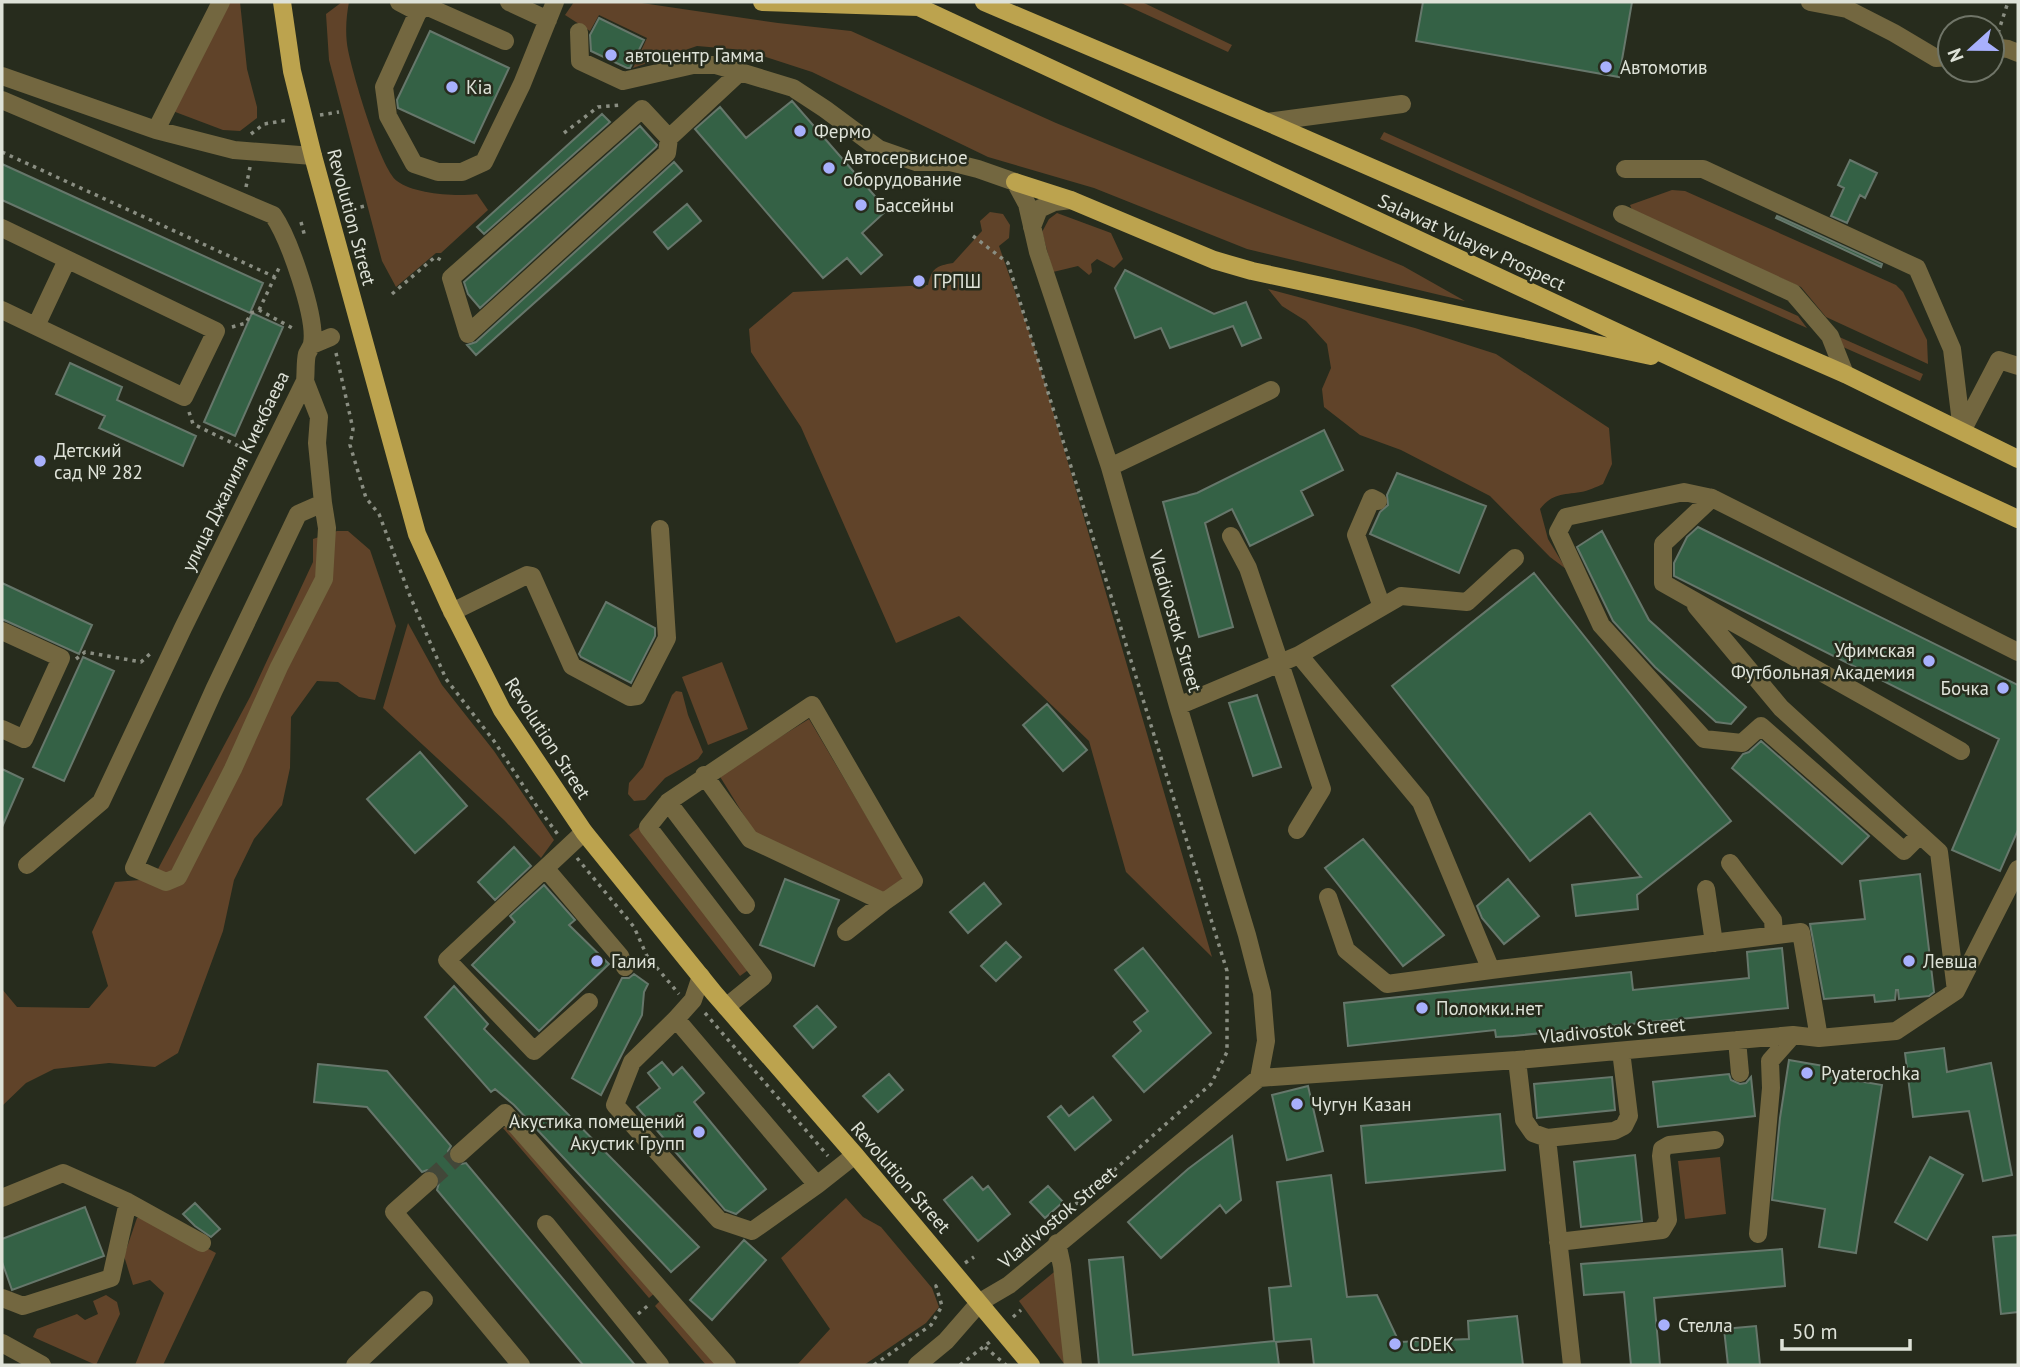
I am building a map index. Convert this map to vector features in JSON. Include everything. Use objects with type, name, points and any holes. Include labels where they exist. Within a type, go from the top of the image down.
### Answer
[{"type":"main road","name":"Revolution Street","points":[[282,2],[292,71],[313,156],[417,534],[452,612],[502,710],[584,832],[726,1007],[855,1155],[1031,1365]]},
{"type":"main road","points":[[762,2],[914,5]]},
{"type":"main road","name":"Salawat Yulayev Prospect","points":[[984,2],[1845,374],[2018,459]]},
{"type":"main road","name":"Salawat Yulayev Prospect","points":[[914,5],[2018,519]]},
{"type":"main road","points":[[1015,182],[1071,200],[1214,260],[1252,271],[1526,327],[1687,364]]},
{"type":"street","points":[[156,130],[221,2]]},
{"type":"street","points":[[399,2],[418,12]]},
{"type":"street","points":[[509,2],[548,20]]},
{"type":"street","points":[[505,41],[426,6],[418,12],[384,87],[388,116],[414,164],[438,172],[462,172],[484,162],[522,84],[555,2]]},
{"type":"street","points":[[1810,2],[1847,9],[1936,58]]},
{"type":"street","points":[[579,32],[580,61],[623,81],[692,65],[716,65],[793,88],[825,108],[879,149],[916,162],[950,162],[1015,182]]},
{"type":"street","points":[[668,138],[642,109],[451,278],[468,334],[667,153],[668,138],[740,72]]},
{"type":"street","points":[[2,76],[156,130],[234,150],[313,156]]},
{"type":"street","name":"улица Джалиля Киекбаева","points":[[2,100],[273,215],[290,247],[312,328],[312,345],[307,355],[305,382],[183,628],[101,802],[27,865]]},
{"type":"street","points":[[1267,122],[1402,104]]},
{"type":"street","points":[[1625,169],[1703,169],[1917,268],[1952,349],[1962,431]]},
{"type":"street","name":"Vladivostok Street","points":[[1015,182],[1027,204],[1038,252],[1110,467],[1247,935],[1262,993],[1266,1041],[1259,1078]]},
{"type":"street","points":[[1032,227],[1039,209],[1054,202],[1071,200]]},
{"type":"street","points":[[1622,214],[1793,293],[1830,336],[1845,374]]},
{"type":"street","points":[[2,228],[216,331],[184,397],[2,310]]},
{"type":"street","points":[[36,326],[67,260]]},
{"type":"street","points":[[312,345],[331,337]]},
{"type":"street","points":[[1962,431],[1999,360],[2018,366]]},
{"type":"street","points":[[305,382],[319,416],[317,443],[327,528],[324,579],[178,877],[166,882],[135,868],[298,514],[323,503]]},
{"type":"street","points":[[1110,467],[1271,390]]},
{"type":"street","points":[[1920,835],[1905,851],[1761,726],[1742,743],[1704,739],[1601,625],[1558,532],[1566,517],[1684,492],[1712,498],[2018,652]]},
{"type":"street","points":[[1378,500],[1372,498],[1356,535],[1382,607]]},
{"type":"street","points":[[1712,498],[1663,544],[1663,583],[1961,751]]},
{"type":"street","points":[[452,612],[527,575],[532,576],[572,666],[630,697],[637,696],[667,638],[660,529]]},
{"type":"street","points":[[1231,536],[1248,569],[1322,789],[1297,830]]},
{"type":"street","points":[[1178,706],[1299,654],[1401,596],[1466,602],[1515,558]]},
{"type":"street","points":[[1689,597],[1781,708],[1939,852],[1955,991]]},
{"type":"street","points":[[2,631],[61,657],[24,739],[2,729]]},
{"type":"street","points":[[1299,654],[1421,802],[1491,970]]},
{"type":"street","points":[[726,1007],[763,977],[649,827],[668,802],[704,775],[812,705],[914,881],[846,932]]},
{"type":"street","points":[[704,775],[750,839],[884,902]]},
{"type":"street","points":[[668,802],[746,905]]},
{"type":"street","points":[[584,832],[447,960],[534,1051],[589,1002]]},
{"type":"street","points":[[1730,863],[1773,920],[1774,935]]},
{"type":"street","points":[[546,869],[620,956],[625,967]]},
{"type":"street","points":[[1955,991],[2018,869]]},
{"type":"street","points":[[1706,889],[1714,943]]},
{"type":"street","points":[[1328,897],[1346,950],[1387,984],[1801,932],[1819,1038]]},
{"type":"street","points":[[701,976],[693,1000],[632,1062],[615,1105],[719,1220],[752,1231],[855,1155]]},
{"type":"street","name":"Vladivostok Street","points":[[917,1365],[946,1341],[980,1302],[1009,1285],[1259,1078],[1517,1060],[1793,1035],[1819,1038],[1896,1031],[1955,991]]},
{"type":"street","points":[[676,1019],[817,1185]]},
{"type":"street","points":[[1758,1234],[1771,1088],[1770,1061],[1793,1035]]},
{"type":"street","points":[[1737,1040],[1740,1073]]},
{"type":"street","points":[[1517,1060],[1524,1120],[1533,1133],[1547,1138],[1614,1131],[1624,1126],[1629,1116],[1622,1051]]},
{"type":"street","points":[[459,1154],[506,1113],[727,1365]]},
{"type":"street","points":[[1547,1138],[1572,1365]]},
{"type":"street","points":[[1558,1242],[1662,1230],[1668,1220],[1662,1149],[1669,1145],[1715,1140]]},
{"type":"street","points":[[2,1198],[63,1173],[128,1202],[202,1243]]},
{"type":"street","points":[[429,1181],[394,1212],[520,1365]]},
{"type":"street","points":[[2,1298],[23,1307],[111,1278],[128,1202]]},
{"type":"street","points":[[546,1224],[660,1365]]},
{"type":"street","points":[[1057,1243],[1073,1365]]},
{"type":"street","points":[[355,1365],[424,1300]]},
{"type":"street","points":[[2,1343],[41,1365]]},
{"type":"path","points":[[564,132],[598,107],[632,104],[642,109]]},
{"type":"path","points":[[246,136],[264,124],[339,112]]},
{"type":"path","points":[[2,152],[275,277]]},
{"type":"path","points":[[973,236],[1008,263],[1227,971],[1227,1052],[1211,1084],[1057,1221]]},
{"type":"path","points":[[216,331],[246,323],[251,313],[259,310],[290,247]]},
{"type":"path","points":[[392,294],[435,257],[460,270]]},
{"type":"path","points":[[259,310],[294,328],[312,345]]},
{"type":"path","points":[[184,397],[193,424],[266,460]]},
{"type":"path","points":[[61,657],[73,660],[85,652],[141,662],[157,649]]},
{"type":"path","points":[[693,1000],[838,1168]]},
{"type":"path","points":[[874,1365],[931,1325],[942,1306],[936,1286]]},
{"type":"path","points":[[960,1365],[985,1347],[1006,1365]]},
{"type":"shaded area","points":[[224,2],[240,2],[247,69],[257,107],[257,118],[240,131],[223,130],[170,110]]},
{"type":"shaded area","points":[[342,2],[349,2],[346,38],[355,79],[375,140],[390,173],[404,185],[424,192],[447,195],[477,194],[488,210],[441,253],[436,253],[396,287],[382,261],[329,60],[326,14]]},
{"type":"shaded area","points":[[574,2],[635,2],[851,31],[1056,123],[1403,266],[1465,301],[1247,249],[1094,188],[988,157],[812,72],[744,50],[697,46],[633,68],[647,38],[599,15],[590,31],[565,15]]},
{"type":"shaded area","points":[[1119,2],[1142,2],[1232,45],[1228,52]]},
{"type":"shaded area","points":[[1384,132],[1798,316],[1807,328],[1380,139]]},
{"type":"shaded area","points":[[1672,190],[1685,191],[1896,285],[1903,292],[1927,340],[1928,364],[1826,317],[1801,287],[1633,212],[1630,205]]},
{"type":"shaded area","points":[[990,212],[1003,214],[1010,225],[1009,238],[999,246],[1034,346],[1212,957],[1126,872],[1089,741],[959,616],[896,643],[801,427],[751,352],[749,329],[793,292],[928,285],[936,269],[953,263],[982,231],[980,221]]},
{"type":"shaded area","points":[[1057,213],[1111,233],[1123,259],[1114,268],[1097,259],[1091,264],[1092,272],[1089,275],[1078,266],[1053,272],[1042,232],[1049,219]]},
{"type":"shaded area","points":[[1268,289],[1415,328],[1496,354],[1609,428],[1612,464],[1603,484],[1586,491],[1554,497],[1540,509],[1548,539],[1566,569],[1550,557],[1490,496],[1401,450],[1360,435],[1324,407],[1322,389],[1331,368],[1327,344],[1306,321],[1282,306]]},
{"type":"shaded area","points":[[1837,336],[1923,374],[1920,381],[1843,347]]},
{"type":"shaded area","points":[[337,531],[348,531],[370,550],[396,626],[375,700],[359,697],[338,682],[317,681],[291,717],[290,768],[282,805],[254,839],[234,880],[223,931],[178,1053],[155,1067],[109,1063],[54,1069],[26,1083],[2,1106],[2,989],[17,1007],[89,1008],[108,986],[92,932],[115,882],[151,882],[250,697],[313,562],[313,539]]},
{"type":"shaded area","points":[[408,623],[442,685],[494,751],[554,840],[541,858],[383,708]]},
{"type":"shaded area","points":[[722,662],[748,729],[708,745],[682,677]]},
{"type":"shaded area","points":[[676,691],[682,692],[703,752],[698,759],[665,778],[645,800],[634,801],[628,794],[629,783],[643,767]]},
{"type":"shaded area","points":[[809,719],[903,878],[884,893],[756,835],[719,775]]},
{"type":"shaded area","points":[[639,827],[751,968],[740,976],[629,835]]},
{"type":"shaded area","points":[[507,1126],[657,1291],[649,1298],[503,1128]]},
{"type":"shaded area","points":[[1720,1157],[1726,1214],[1685,1219],[1678,1161]]},
{"type":"shaded area","points":[[846,1198],[863,1217],[881,1227],[932,1288],[939,1307],[926,1323],[864,1365],[797,1365],[830,1329],[781,1258]]},
{"type":"shaded area","points":[[145,1215],[216,1253],[163,1365],[135,1365],[164,1293],[150,1280],[133,1285],[124,1256],[137,1218]]},
{"type":"shaded area","points":[[1059,1268],[1065,1365],[1019,1301]]},
{"type":"shaded area","points":[[106,1295],[117,1302],[120,1314],[96,1365],[33,1337],[37,1329],[77,1314],[85,1320],[98,1314],[93,1301]]},
{"type":"shaded area","points":[[663,1298],[722,1365],[706,1365],[655,1306]]},
{"type":"building","points":[[1423,2],[1632,2],[1619,77],[1416,41]]},
{"type":"building","points":[[599,18],[644,40],[630,68],[591,51],[590,35]]},
{"type":"building","name":"Kia","points":[[430,31],[509,68],[474,143],[398,108],[397,100]]},
{"type":"building","points":[[792,101],[887,210],[862,233],[882,255],[861,274],[847,258],[823,278],[695,129],[720,107],[746,138]]},
{"type":"building","points":[[602,114],[610,122],[484,234],[477,227]]},
{"type":"building","points":[[640,126],[656,147],[480,308],[468,294],[464,282]]},
{"type":"building","points":[[1850,160],[1877,173],[1865,198],[1860,195],[1847,223],[1831,216],[1844,188],[1838,185]]},
{"type":"building","points":[[674,162],[682,171],[476,355],[467,345],[476,342]]},
{"type":"building","points":[[2,164],[263,283],[250,313],[2,200]]},
{"type":"building","points":[[687,204],[701,221],[668,249],[654,232]]},
{"type":"building","points":[[1777,216],[1882,264],[1881,267],[1776,218]]},
{"type":"building","points":[[1125,270],[1214,314],[1246,302],[1261,338],[1242,346],[1233,326],[1170,348],[1161,328],[1135,338],[1115,288]]},
{"type":"building","points":[[252,313],[283,327],[235,436],[204,422]]},
{"type":"building","points":[[70,363],[122,387],[117,400],[196,436],[183,466],[99,428],[105,416],[56,394]]},
{"type":"building","points":[[1324,430],[1343,470],[1301,491],[1313,515],[1250,546],[1232,509],[1205,523],[1233,627],[1199,637],[1163,502],[1197,493]]},
{"type":"building","points":[[1397,473],[1486,506],[1459,573],[1370,534],[1380,512],[1388,505],[1387,495]]},
{"type":"building","points":[[1698,527],[2018,685],[2018,830],[2000,871],[1952,850],[1999,739],[1674,576],[1674,563],[1687,537]]},
{"type":"building","points":[[1602,531],[1649,620],[1746,707],[1731,724],[1716,722],[1655,667],[1613,621],[1577,547]]},
{"type":"building","points":[[1534,573],[1731,821],[1637,895],[1638,909],[1576,916],[1572,885],[1641,877],[1590,813],[1530,861],[1392,686]]},
{"type":"building","points":[[2,583],[92,625],[79,654],[2,619]]},
{"type":"building","points":[[606,602],[655,628],[655,636],[631,683],[579,654]]},
{"type":"building","points":[[83,657],[114,671],[64,781],[33,767]]},
{"type":"building","points":[[1257,695],[1281,767],[1253,776],[1229,703]]},
{"type":"building","points":[[1047,704],[1087,750],[1063,771],[1023,725]]},
{"type":"building","points":[[1761,741],[1869,836],[1842,864],[1732,768],[1743,754]]},
{"type":"building","points":[[420,752],[467,806],[415,853],[367,799]]},
{"type":"building","points":[[2,769],[23,779],[2,827]]},
{"type":"building","points":[[1363,839],[1444,935],[1403,966],[1325,868]]},
{"type":"building","points":[[514,847],[531,866],[495,900],[478,882]]},
{"type":"building","points":[[1920,874],[1934,992],[1929,996],[1899,999],[1896,990],[1895,1000],[1875,1002],[1874,995],[1824,999],[1810,924],[1865,919],[1860,881]]},
{"type":"building","points":[[785,879],[839,900],[814,966],[760,945]]},
{"type":"building","points":[[1508,879],[1539,916],[1504,944],[1482,918],[1477,906]]},
{"type":"building","points":[[984,883],[1001,904],[968,933],[950,912]]},
{"type":"building","points":[[544,885],[575,920],[569,925],[609,964],[539,1031],[472,965],[515,922],[510,916]]},
{"type":"building","points":[[1006,942],[1021,957],[996,981],[981,966]]},
{"type":"building","points":[[1143,948],[1211,1033],[1144,1092],[1113,1056],[1141,1031],[1134,1022],[1148,1011],[1115,970]]},
{"type":"building","points":[[1782,948],[1788,1008],[1513,1036],[1496,1037],[1495,1030],[1348,1046],[1344,1003],[1631,972],[1633,990],[1749,978],[1747,952]]},
{"type":"building","points":[[634,974],[648,984],[644,992],[642,1015],[601,1095],[572,1078],[622,978],[629,978]]},
{"type":"building","points":[[454,986],[488,1024],[484,1029],[699,1247],[671,1272],[514,1105],[495,1089],[491,1092],[425,1017]]},
{"type":"building","points":[[817,1006],[836,1027],[813,1048],[794,1026]]},
{"type":"building","points":[[1944,1048],[1947,1072],[1991,1063],[2012,1175],[1983,1181],[1969,1111],[1913,1117],[1905,1053]]},
{"type":"building","points":[[1789,1060],[1824,1066],[1823,1075],[1882,1085],[1856,1253],[1819,1247],[1825,1209],[1772,1200]]},
{"type":"building","points":[[662,1062],[673,1075],[682,1067],[704,1093],[694,1102],[766,1189],[736,1214],[725,1210],[637,1107],[660,1088],[648,1073]]},
{"type":"building","points":[[318,1064],[387,1071],[451,1146],[448,1151],[450,1161],[456,1165],[466,1163],[635,1365],[583,1365],[437,1190],[440,1179],[437,1173],[427,1170],[422,1172],[367,1107],[314,1102]]},
{"type":"building","points":[[889,1074],[903,1090],[878,1112],[863,1096]]},
{"type":"building","points":[[1729,1074],[1731,1080],[1740,1084],[1746,1083],[1751,1077],[1755,1116],[1658,1127],[1653,1082]]},
{"type":"building","points":[[1612,1077],[1615,1110],[1537,1118],[1534,1084]]},
{"type":"building","points":[[1308,1086],[1323,1151],[1287,1160],[1272,1095]]},
{"type":"building","points":[[1093,1097],[1111,1120],[1075,1150],[1048,1117],[1061,1106],[1069,1116]]},
{"type":"building","points":[[1500,1114],[1505,1170],[1366,1183],[1361,1126]]},
{"type":"building","points":[[1232,1136],[1241,1200],[1226,1213],[1220,1205],[1161,1258],[1128,1222],[1188,1169]]},
{"type":"building","points":[[1635,1155],[1642,1221],[1581,1227],[1574,1162]]},
{"type":"building","points":[[1930,1157],[1963,1175],[1927,1240],[1895,1222]]},
{"type":"building","points":[[1331,1175],[1347,1297],[1377,1295],[1399,1342],[1469,1339],[1468,1321],[1517,1316],[1523,1365],[1314,1365],[1311,1339],[1276,1342],[1279,1365],[1099,1365],[1089,1260],[1123,1257],[1133,1355],[1274,1341],[1269,1288],[1291,1286],[1277,1182]]},
{"type":"building","points":[[972,1177],[983,1190],[988,1186],[1010,1214],[978,1241],[944,1200]]},
{"type":"building","points":[[1048,1186],[1063,1202],[1045,1218],[1030,1202]]},
{"type":"building","points":[[195,1203],[220,1229],[211,1237],[183,1214]]},
{"type":"building","points":[[85,1207],[104,1256],[12,1290],[2,1262],[2,1239]]},
{"type":"building","points":[[2018,1235],[2018,1312],[2001,1314],[1993,1237]]},
{"type":"building","points":[[744,1240],[766,1260],[712,1320],[690,1300]]},
{"type":"building","points":[[1782,1249],[1785,1286],[1654,1298],[1660,1365],[1631,1365],[1624,1292],[1584,1295],[1581,1264]]},
{"type":"building","points":[[1756,1326],[1760,1365],[1728,1365],[1724,1329]]},
{"type":"tunnel","points":[[429,1181],[459,1154]]},
{"type":"place","name":"автоцентр Гамма","points":[[611,55]]},
{"type":"place","name":"Автомотив","points":[[1606,67]]},
{"type":"place","name":"Kia","points":[[452,87]]},
{"type":"place","name":"Фермо","points":[[800,131]]},
{"type":"place","name":"Автосервисное оборудование","points":[[829,168]]},
{"type":"place","name":"Бассейны","points":[[861,205]]},
{"type":"place","name":"ГРПШ","points":[[919,281]]},
{"type":"place","name":"Детский сад № 282","points":[[40,461]]},
{"type":"place","name":"Уфимская Футбольная Академия","points":[[1929,661]]},
{"type":"place","name":"Бочка","points":[[2003,688]]},
{"type":"place","name":"Галия","points":[[597,961]]},
{"type":"place","name":"Левша","points":[[1909,961]]},
{"type":"place","name":"Поломки.нет","points":[[1422,1008]]},
{"type":"place","name":"Pyaterochka","points":[[1807,1073]]},
{"type":"place","name":"Чугун Казан","points":[[1297,1104]]},
{"type":"place","name":"Акустика помещений Акустик Групп","points":[[699,1132]]},
{"type":"place","name":"Стелла","points":[[1664,1325]]},
{"type":"place","name":"CDEK","points":[[1395,1344]]}]
